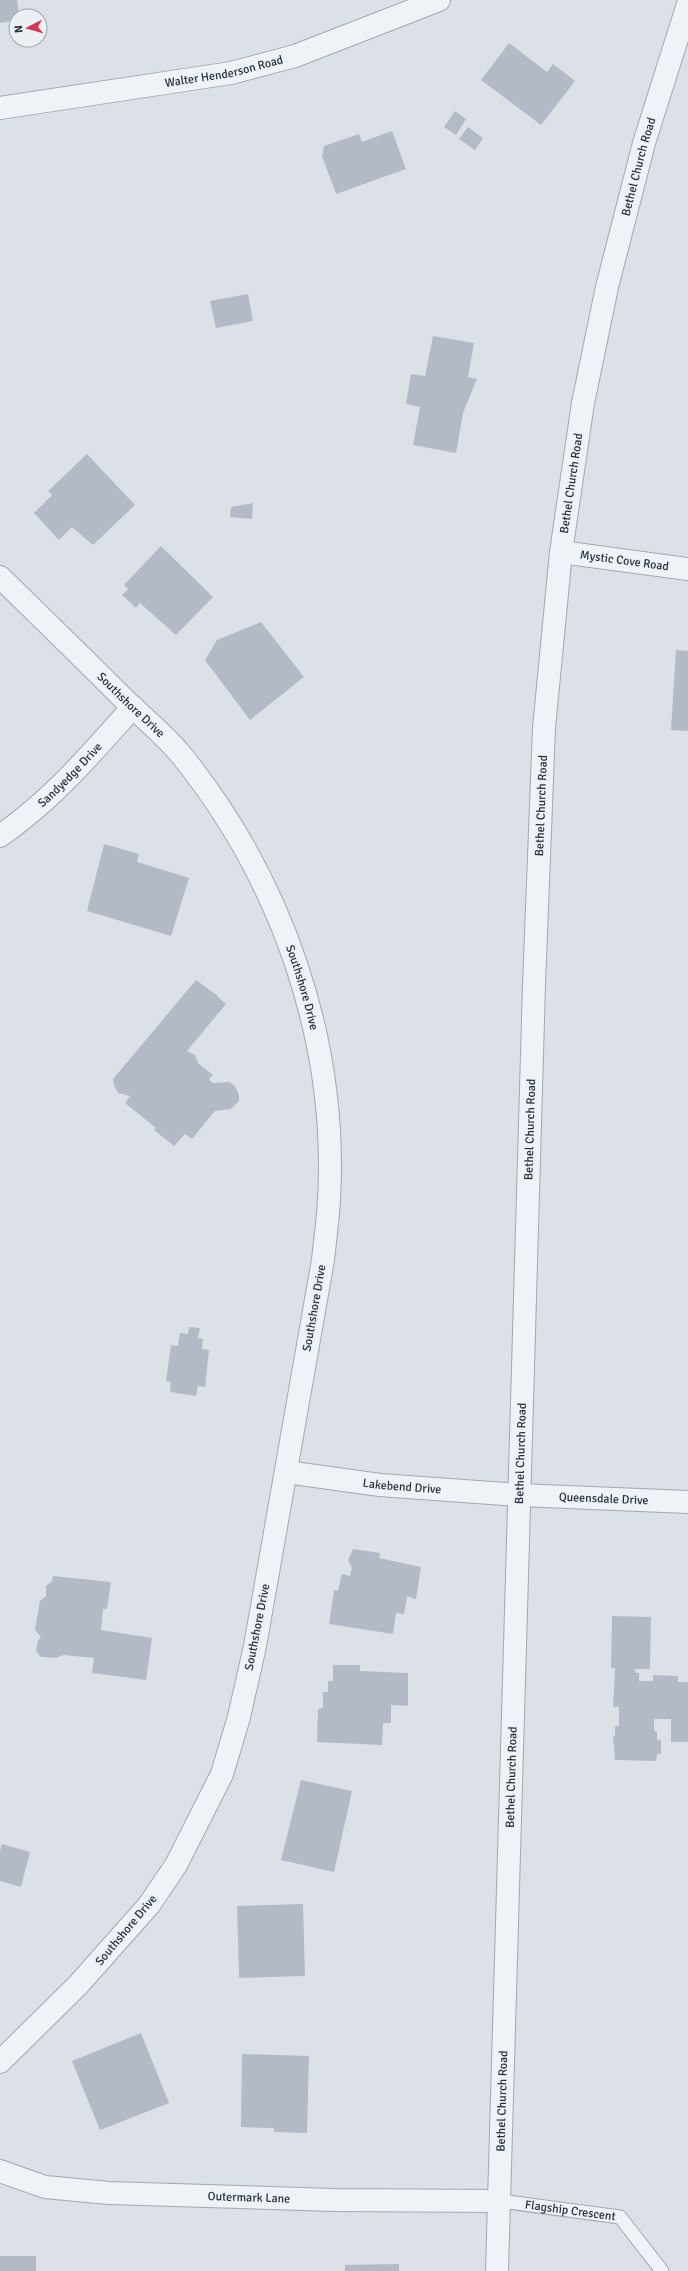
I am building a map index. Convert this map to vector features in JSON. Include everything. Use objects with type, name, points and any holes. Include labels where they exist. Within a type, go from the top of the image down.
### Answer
[{"type":"street","name":"Walter Henderson Road","points":[[0,108],[231,73],[296,56],[439,0]]},
{"type":"street","name":"Bethel Church Road","points":[[497,2271],[533,993],[544,728],[561,552],[583,403],[607,287],[644,143],[688,4]]},
{"type":"street","name":"Mystic Cove Road","points":[[561,552],[688,569]]},
{"type":"street","name":"Southshore Drive","points":[[0,578],[181,754],[224,811],[257,868],[284,932],[308,1000],[322,1074],[329,1143],[329,1200],[323,1260],[255,1646],[239,1717],[222,1774],[199,1823],[176,1866],[144,1911],[78,1985],[0,2062]]},
{"type":"street","name":"Sandyedge Drive","points":[[0,836],[26,818],[61,788],[133,707]]},
{"type":"street","name":"Lakebend Drive","points":[[286,1472],[380,1485],[518,1494]]},
{"type":"street","name":"Queensdale Drive","points":[[518,1494],[688,1502]]},
{"type":"street","name":"Outermark Lane","points":[[0,2171],[45,2187],[110,2193],[334,2200],[500,2201]]},
{"type":"lane","name":"Flagship Crescent","points":[[500,2201],[620,2217],[662,2271]]},
{"type":"building","points":[[0,0],[17,0],[18,8],[8,8],[8,22],[0,23]]},
{"type":"building","points":[[509,43],[547,72],[553,64],[575,81],[541,125],[481,80]]},
{"type":"building","points":[[455,111],[466,119],[456,135],[444,127]]},
{"type":"building","points":[[468,127],[483,138],[475,150],[459,139]]},
{"type":"building","points":[[392,131],[406,169],[336,194],[322,156],[324,146],[359,134],[362,142]]},
{"type":"building","points":[[248,294],[253,321],[216,328],[210,301]]},
{"type":"building","points":[[433,336],[474,343],[468,377],[477,379],[463,413],[456,453],[413,445],[420,407],[406,404],[411,374],[425,376]]},
{"type":"building","points":[[87,454],[135,505],[93,545],[72,527],[59,540],[34,513],[52,495],[48,491]]},
{"type":"building","points":[[253,503],[252,519],[230,517],[231,507]]},
{"type":"building","points":[[161,546],[213,597],[176,635],[140,603],[136,608],[122,595],[128,589],[124,585]]},
{"type":"building","points":[[261,622],[304,677],[250,720],[205,660],[217,640]]},
{"type":"building","points":[[676,650],[688,651],[688,731],[671,730]]},
{"type":"building","points":[[104,844],[139,854],[137,862],[189,878],[171,936],[87,911]]},
{"type":"building","points":[[196,980],[217,995],[226,1004],[187,1051],[195,1055],[198,1063],[213,1075],[209,1079],[213,1083],[229,1082],[235,1086],[239,1095],[239,1101],[231,1109],[215,1111],[192,1139],[185,1134],[174,1146],[154,1130],[156,1128],[125,1103],[130,1096],[118,1093],[113,1079]]},
{"type":"building","points":[[189,1327],[200,1328],[198,1338],[203,1339],[202,1349],[209,1350],[205,1387],[198,1386],[196,1396],[170,1392],[171,1382],[166,1381],[171,1345],[178,1346],[180,1333],[188,1334]]},
{"type":"building","points":[[353,1549],[380,1553],[379,1558],[421,1567],[416,1599],[407,1596],[404,1614],[396,1613],[393,1634],[329,1624],[334,1590],[338,1591],[342,1574],[350,1576],[352,1568],[348,1560]]},
{"type":"building","points":[[53,1576],[111,1582],[107,1609],[103,1609],[101,1630],[152,1638],[146,1680],[92,1673],[94,1658],[64,1655],[55,1658],[41,1657],[36,1651],[38,1640],[41,1637],[35,1630],[40,1601],[46,1596],[46,1586],[52,1581]]},
{"type":"building","points":[[612,1616],[651,1617],[650,1669],[635,1669],[636,1673],[639,1673],[639,1681],[653,1681],[653,1675],[678,1676],[678,1682],[688,1682],[688,1742],[671,1742],[671,1719],[654,1719],[654,1731],[657,1732],[657,1740],[661,1740],[661,1754],[657,1754],[656,1761],[615,1760],[613,1736],[615,1736],[615,1726],[619,1726],[619,1707],[613,1707],[615,1668],[611,1668]]},
{"type":"building","points":[[333,1665],[360,1665],[360,1671],[408,1673],[408,1706],[391,1705],[391,1723],[383,1723],[382,1745],[317,1742],[318,1709],[323,1708],[323,1692],[328,1692],[328,1681],[333,1681]]},
{"type":"building","points":[[301,1780],[352,1791],[334,1872],[281,1860]]},
{"type":"building","points":[[2,1844],[30,1852],[21,1887],[0,1881],[0,1851]]},
{"type":"building","points":[[303,1904],[305,1976],[239,1978],[237,1906]]},
{"type":"building","points":[[141,2033],[169,2103],[100,2130],[72,2061]]},
{"type":"building","points":[[242,2054],[309,2056],[307,2133],[274,2132],[274,2128],[241,2127]]},
{"type":"building","points":[[0,2256],[36,2256],[36,2271],[0,2271]]},
{"type":"building","points":[[399,2264],[399,2271],[345,2271],[345,2265]]}]
